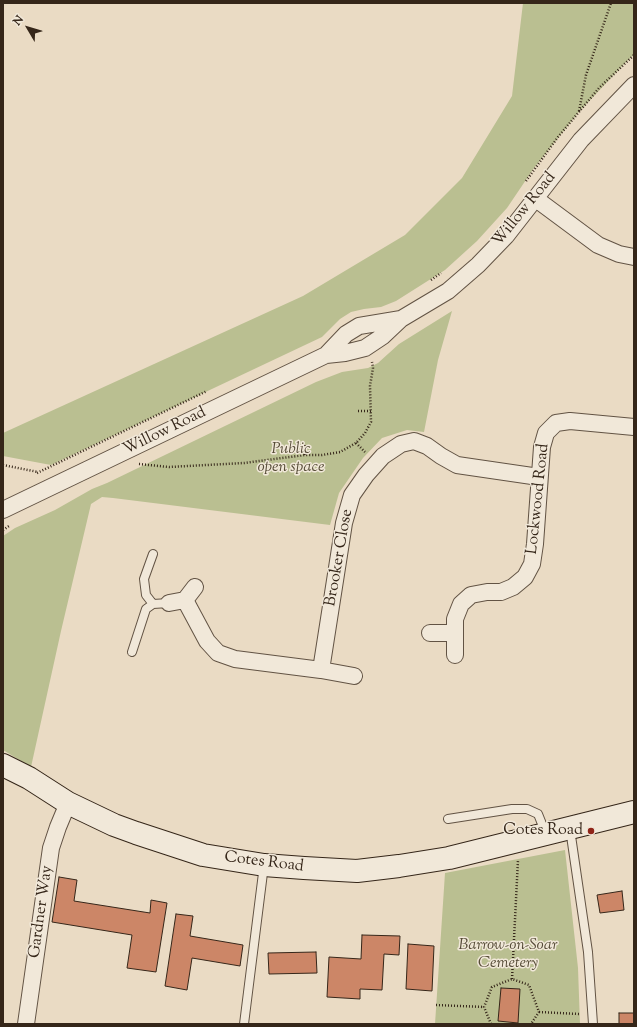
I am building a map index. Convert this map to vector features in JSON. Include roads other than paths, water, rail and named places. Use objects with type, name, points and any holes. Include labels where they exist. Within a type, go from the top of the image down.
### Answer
[{"type":"street","name":"Willow Road","points":[[3,510],[326,355],[345,353],[366,348],[383,336],[401,319],[448,291],[478,264],[506,236],[581,140],[634,85]]},
{"type":"street","points":[[536,199],[598,245],[619,254],[634,257]]},
{"type":"street","name":"Willow Road","points":[[326,355],[346,334],[359,326],[401,319]]},
{"type":"street","name":"Lockwood Road","points":[[454,655],[455,619],[461,604],[471,595],[487,592],[501,592],[513,587],[525,577],[532,564],[535,544],[542,447],[546,433],[556,423],[570,420],[634,427]]},
{"type":"street","name":"Brooker Close","points":[[321,670],[344,523],[352,495],[366,475],[383,456],[400,444],[414,441],[427,446],[457,465],[539,477]]},
{"type":"street","points":[[161,604],[185,600],[195,587]]},
{"type":"street","points":[[185,600],[207,641],[218,653],[235,659],[321,670],[354,676]]},
{"type":"street","points":[[430,633],[454,633]]},
{"type":"street","name":"Cotes Road","points":[[3,765],[29,778],[68,803],[114,825],[203,855],[264,865],[357,871],[399,866],[448,858],[519,842],[634,812]]},
{"type":"street","name":"Gardner Way","points":[[26,1024],[51,848],[68,803]]},
{"type":"lane","points":[[153,554],[144,579],[146,595],[161,604]]},
{"type":"lane","points":[[132,652],[146,609],[161,604]]},
{"type":"lane","points":[[448,819],[512,809],[527,809],[538,814],[547,834]]},
{"type":"lane","points":[[570,828],[588,952],[593,1024]]},
{"type":"lane","points":[[244,1024],[264,865]]},
{"type":"place","name":"Cotes Road","points":[[591,831]]},
{"type":"park label","name":"Public open space","points":[[291,459]]},
{"type":"park label","name":"Barrow-on-Soar Cemetery","points":[[508,955]]}]
